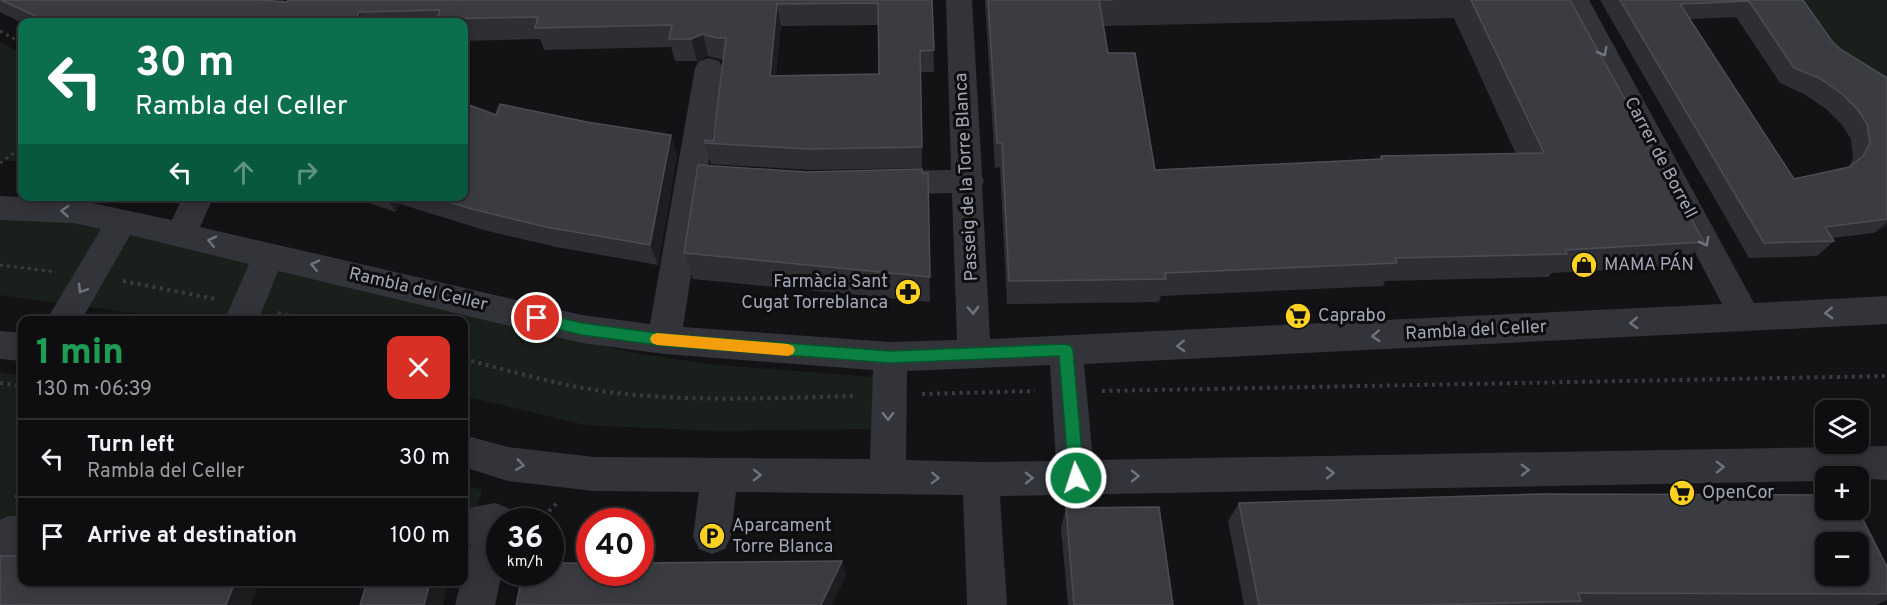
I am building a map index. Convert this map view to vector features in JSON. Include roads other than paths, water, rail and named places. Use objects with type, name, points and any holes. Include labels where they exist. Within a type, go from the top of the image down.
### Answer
[{"type":"street","name":"Passeig de la Torre Blanca","points":[[959,0],[969,181],[974,354]]},
{"type":"street","name":"Carrer de Borrell","points":[[1576,0],[1745,317]]},
{"type":"street","points":[[664,340],[703,178],[709,68]]},
{"type":"street","points":[[858,184],[969,181]]},
{"type":"street","points":[[181,234],[197,201]]},
{"type":"street","name":"Rambla del Celler","points":[[0,208],[73,211],[122,221],[582,329],[664,340],[890,357],[1887,310]]},
{"type":"street","points":[[66,316],[122,221]]},
{"type":"street","points":[[244,313],[269,255]]},
{"type":"street","points":[[0,345],[18,347]]},
{"type":"street","points":[[1066,350],[1076,478]]},
{"type":"street","points":[[888,476],[890,357]]},
{"type":"street","points":[[468,452],[508,464],[594,474],[981,479],[1815,471]]},
{"type":"street","points":[[1868,466],[1887,463]]},
{"type":"street","points":[[712,536],[720,474]]},
{"type":"street","points":[[981,479],[987,605]]},
{"type":"street","points":[[476,605],[479,524]]},
{"type":"street","points":[[0,553],[9,534],[18,534]]},
{"type":"place","name":"MAMA PÁN","points":[[1584,265]]},
{"type":"place","name":"Farmàcia Sant Cugat Torreblanca","points":[[908,292]]},
{"type":"place","name":"Caprabo","points":[[1298,316]]},
{"type":"place","name":"OpenCor","points":[[1682,493]]},
{"type":"place","name":"Aparcament Torre Blanca","points":[[712,536]]}]
